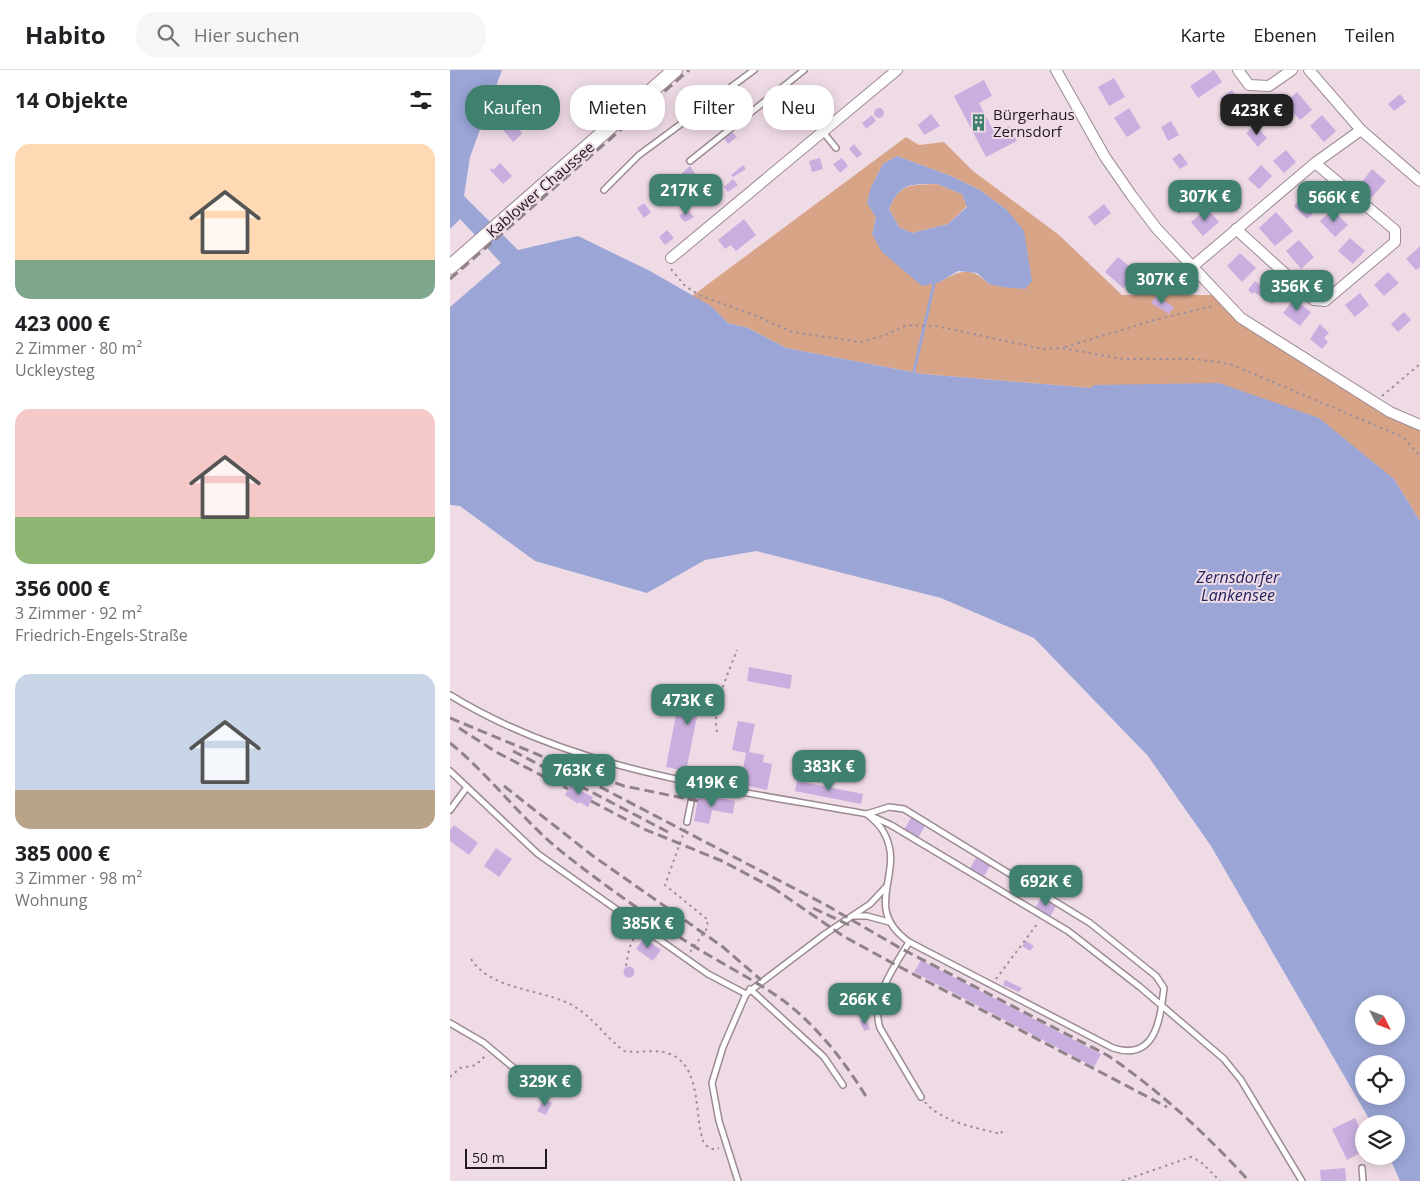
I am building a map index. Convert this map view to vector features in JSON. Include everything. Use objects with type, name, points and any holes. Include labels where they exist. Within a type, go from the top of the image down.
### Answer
[{"type":"street","name":"Kablower Chaussee","points":[[450,267],[675,70]]},
{"type":"street","points":[[671,258],[897,70]]},
{"type":"street","points":[[1056,70],[1106,157],[1132,196],[1157,229],[1241,318],[1378,405],[1420,424]]},
{"type":"street","points":[[1238,70],[1248,85],[1269,86],[1292,70]]},
{"type":"street","points":[[1309,70],[1361,130],[1420,181]]},
{"type":"street","points":[[1192,267],[1315,163],[1361,130]]},
{"type":"street","points":[[1236,229],[1314,300],[1325,301],[1394,242],[1395,230],[1315,163]]},
{"type":"lane","points":[[604,190],[639,155],[754,70]]},
{"type":"lane","points":[[690,161],[804,70]]},
{"type":"lane","points":[[823,132],[836,148]]},
{"type":"lane","points":[[450,695],[500,723],[579,754],[617,766],[867,814],[892,826],[1068,932],[1162,1006],[1234,1070],[1302,1181]]},
{"type":"lane","points":[[450,771],[538,854],[686,958],[722,982],[746,994]]},
{"type":"lane","points":[[687,822],[695,782]]},
{"type":"lane","points":[[450,810],[467,788]]},
{"type":"lane","points":[[889,807],[904,809],[1090,923],[1156,976],[1164,988],[1157,1026],[1151,1039],[1142,1047],[1132,1051],[1123,1051],[909,942],[889,922],[885,909],[891,859],[884,832],[867,814],[889,807]]},
{"type":"lane","points":[[738,1181],[714,1101],[712,1082],[720,1055],[746,994],[750,989],[878,897],[888,884]]},
{"type":"lane","points":[[852,916],[867,916],[889,922]]},
{"type":"lane","points":[[909,942],[881,994],[876,1017],[880,1028],[921,1097]]},
{"type":"lane","points":[[750,989],[824,1057],[843,1085]]},
{"type":"lane","points":[[450,1023],[491,1049],[521,1074]]},
{"type":"lane","points":[[1362,1168],[1363,1181]]},
{"type":"path","points":[[671,258],[667,264],[685,286],[701,296],[752,314],[792,332],[862,342],[907,325],[936,326],[1043,349],[1062,348],[1123,359],[1195,359],[1230,364],[1403,437],[1420,456]]},
{"type":"path","points":[[1062,348],[1158,320],[1226,303]]},
{"type":"path","points":[[1378,405],[1383,394],[1420,364]]},
{"type":"path","points":[[717,732],[716,724],[722,694],[738,650]]},
{"type":"path","points":[[686,958],[706,930],[708,920],[665,885],[687,822]]},
{"type":"path","points":[[992,985],[1043,917]]},
{"type":"path","points":[[626,966],[629,949],[641,926]]},
{"type":"path","points":[[471,959],[475,965],[496,979],[569,1004],[588,1016],[624,1050],[654,1051],[671,1054],[682,1063],[693,1081],[703,1140],[707,1147],[715,1150],[726,1146]]},
{"type":"path","points":[[450,1077],[460,1068],[476,1065],[491,1049]]},
{"type":"path","points":[[921,1097],[929,1107],[946,1117],[1001,1134],[1003,1128]]},
{"type":"path","points":[[1122,1181],[1191,1158],[1201,1162],[1220,1181]]},
{"type":"shaded area","points":[[906,137],[919,145],[944,142],[973,171],[1059,235],[1122,295],[1212,295],[1240,324],[1390,418],[1420,431],[1420,521],[1394,479],[1091,388],[923,374],[786,348],[748,328],[728,323],[711,306],[692,296]],"holes":[[[897,156],[951,176],[980,190],[1007,210],[989,284],[971,272],[960,273],[940,282],[872,234],[876,218],[871,187],[883,164]]]},
{"type":"shaded area","points":[[937,184],[962,194],[967,206],[948,224],[912,233],[899,227],[889,209],[897,194],[913,185]]},
{"type":"water","name":"Zernsdorfer Lankensee","points":[[450,70],[502,70],[496,85],[465,85],[465,130],[480,130],[470,157],[464,196],[518,250],[578,236],[650,271],[711,306],[728,323],[748,328],[786,348],[923,374],[1091,388],[1094,385],[1219,383],[1319,418],[1394,479],[1420,521],[1420,1181],[1400,1181],[1393,1165],[1405,1165],[1405,1115],[1367,1115],[1361,1105],[1405,1105],[1405,1055],[1355,1055],[1355,1095],[1211,846],[1148,756],[1034,638],[941,598],[756,551],[705,560],[647,593],[535,561],[460,506],[450,505],[450,307],[501,263],[460,219],[450,229]]},
{"type":"water","points":[[897,156],[951,176],[980,190],[1007,210],[1024,231],[1032,281],[1025,289],[1002,287],[989,284],[977,273],[958,271],[940,282],[922,286],[882,252],[872,234],[876,218],[867,203],[871,187],[883,164]],"holes":[[[937,184],[962,194],[967,207],[948,224],[912,233],[899,227],[889,209],[897,194],[913,185]]]},
{"type":"building","points":[[1214,70],[1222,82],[1198,98],[1190,86]]},
{"type":"building","points":[[1114,78],[1125,97],[1109,106],[1098,87]]},
{"type":"building","points":[[984,80],[992,96],[979,103],[995,134],[1009,126],[1017,141],[986,157],[954,96]]},
{"type":"building","points":[[1232,90],[1244,106],[1232,115],[1220,98]]},
{"type":"building","points":[[1297,92],[1312,110],[1300,120],[1285,103]]},
{"type":"building","points":[[1400,94],[1406,102],[1394,111],[1388,104]]},
{"type":"building","points":[[877,108],[881,108],[884,113],[883,117],[877,118],[874,115],[874,111]]},
{"type":"building","points":[[1129,108],[1141,128],[1127,137],[1114,118]]},
{"type":"building","points":[[931,114],[940,126],[924,135],[918,125]]},
{"type":"building","points":[[872,115],[876,121],[866,129],[862,123]]},
{"type":"building","points":[[1322,115],[1336,131],[1324,142],[1310,126]]},
{"type":"building","points":[[1171,121],[1179,135],[1168,141],[1161,127]]},
{"type":"building","points":[[1255,125],[1267,138],[1258,147],[1246,133]]},
{"type":"building","points":[[503,130],[520,130],[522,134],[513,142]]},
{"type":"building","points":[[732,132],[737,137],[728,144],[724,138]]},
{"type":"building","points":[[854,144],[862,154],[857,158],[849,149]]},
{"type":"building","points":[[1286,150],[1296,162],[1284,173],[1273,161]]},
{"type":"building","points":[[1180,153],[1188,164],[1180,169],[1172,159]]},
{"type":"building","points":[[820,158],[823,169],[812,172],[809,161]]},
{"type":"building","points":[[842,158],[848,166],[840,173],[833,164]]},
{"type":"building","points":[[500,163],[512,176],[503,184],[490,170],[492,168],[493,170]]},
{"type":"building","points":[[743,165],[746,169],[733,177],[731,175]]},
{"type":"building","points":[[1261,165],[1272,176],[1259,189],[1248,179]]},
{"type":"building","points":[[690,166],[696,175],[687,182],[681,174]]},
{"type":"building","points":[[1372,169],[1386,181],[1371,198],[1358,187]]},
{"type":"building","points":[[733,179],[738,185],[728,192],[724,187]]},
{"type":"building","points":[[714,187],[720,195],[715,199],[709,191]]},
{"type":"building","points":[[1314,187],[1326,201],[1307,219],[1294,206]]},
{"type":"building","points":[[1183,195],[1191,202],[1179,214],[1172,206]]},
{"type":"building","points":[[644,203],[651,212],[644,218],[637,208]]},
{"type":"building","points":[[1104,204],[1111,213],[1095,226],[1088,217]]},
{"type":"building","points":[[1207,208],[1219,222],[1203,236],[1191,222]]},
{"type":"building","points":[[687,209],[694,217],[685,222],[679,216]]},
{"type":"building","points":[[1332,209],[1348,225],[1335,237],[1320,221]]},
{"type":"building","points":[[1276,212],[1293,231],[1275,246],[1259,228]]},
{"type":"building","points":[[744,219],[756,235],[736,251],[731,245],[725,249],[718,240]]},
{"type":"building","points":[[667,230],[674,238],[665,245],[659,237]]},
{"type":"building","points":[[1350,238],[1365,251],[1353,264],[1338,251]]},
{"type":"building","points":[[1299,240],[1314,257],[1301,269],[1286,251]]},
{"type":"building","points":[[1420,246],[1420,267],[1416,270],[1406,259]]},
{"type":"building","points":[[1240,253],[1256,268],[1242,282],[1227,266]]},
{"type":"building","points":[[1118,257],[1137,273],[1123,288],[1105,272]]},
{"type":"building","points":[[1388,272],[1399,283],[1384,296],[1374,285]]},
{"type":"building","points":[[1266,277],[1271,281],[1274,278],[1280,283],[1277,287],[1282,291],[1272,304],[1248,290],[1255,281],[1260,285]]},
{"type":"building","points":[[1360,293],[1369,305],[1355,317],[1345,305]]},
{"type":"building","points":[[1156,296],[1174,307],[1169,314],[1151,303]]},
{"type":"building","points":[[1294,299],[1311,312],[1300,326],[1283,313]]},
{"type":"building","points":[[1404,312],[1411,320],[1398,332],[1391,324]]},
{"type":"building","points":[[1320,324],[1329,333],[1324,338],[1328,342],[1322,349],[1310,339]]},
{"type":"building","points":[[749,667],[792,675],[790,689],[747,681]]},
{"type":"building","points":[[681,689],[718,696],[714,715],[698,712],[686,771],[666,767]]},
{"type":"building","points":[[738,721],[755,724],[749,752],[764,755],[763,762],[772,764],[767,790],[740,784],[746,753],[732,750]]},
{"type":"building","points":[[797,781],[863,794],[861,804],[795,791]]},
{"type":"building","points":[[570,785],[593,797],[588,807],[579,802],[578,804],[565,795]]},
{"type":"building","points":[[699,794],[735,801],[733,814],[712,810],[709,824],[694,821]]},
{"type":"building","points":[[912,816],[926,824],[918,838],[904,830]]},
{"type":"building","points":[[454,825],[478,843],[469,855],[450,841],[450,830]]},
{"type":"building","points":[[496,848],[512,859],[499,877],[484,866]]},
{"type":"building","points":[[977,856],[991,864],[983,878],[969,870]]},
{"type":"building","points":[[1043,895],[1057,904],[1049,919],[1034,910]]},
{"type":"building","points":[[644,938],[661,950],[653,961],[636,949]]},
{"type":"building","points":[[1026,941],[1034,946],[1030,951],[1022,946]]},
{"type":"building","points":[[921,960],[1101,1054],[1094,1067],[914,972]]},
{"type":"building","points":[[629,966],[635,972],[629,978],[623,972]]},
{"type":"building","points":[[1005,980],[1022,988],[1019,992],[1003,985]]},
{"type":"building","points":[[866,1019],[870,1029],[864,1031],[860,1021]]},
{"type":"building","points":[[544,1099],[552,1103],[546,1115],[537,1111]]},
{"type":"building","points":[[1355,1118],[1355,1156],[1347,1160],[1332,1129]]},
{"type":"building","points":[[1345,1168],[1346,1181],[1321,1181],[1320,1170]]},
{"type":"waterway","points":[[914,371],[934,284]]},
{"type":"railway","points":[[450,279],[689,70]]},
{"type":"railway","points":[[450,718],[539,755],[826,905],[900,948],[1107,1055],[1163,1098],[1216,1146],[1249,1181]]},
{"type":"railway","points":[[459,728],[496,752],[568,789]]},
{"type":"railway","points":[[450,743],[480,770],[551,843],[595,878],[684,940],[759,985],[796,1011],[830,1046],[850,1071],[867,1098]]},
{"type":"railway","points":[[513,751],[668,832]]},
{"type":"railway","points":[[587,773],[624,786],[698,801]]},
{"type":"railway","points":[[504,786],[593,856],[723,947],[761,980]]},
{"type":"railway","points":[[591,801],[644,829],[722,861],[777,890]]},
{"type":"railway","points":[[772,887],[843,936],[1167,1107]]},
{"type":"railway","points":[[813,908],[849,925]]},
{"type":"place","name":"Bürgerhaus Zernsdorf","points":[[979,123]]}]
